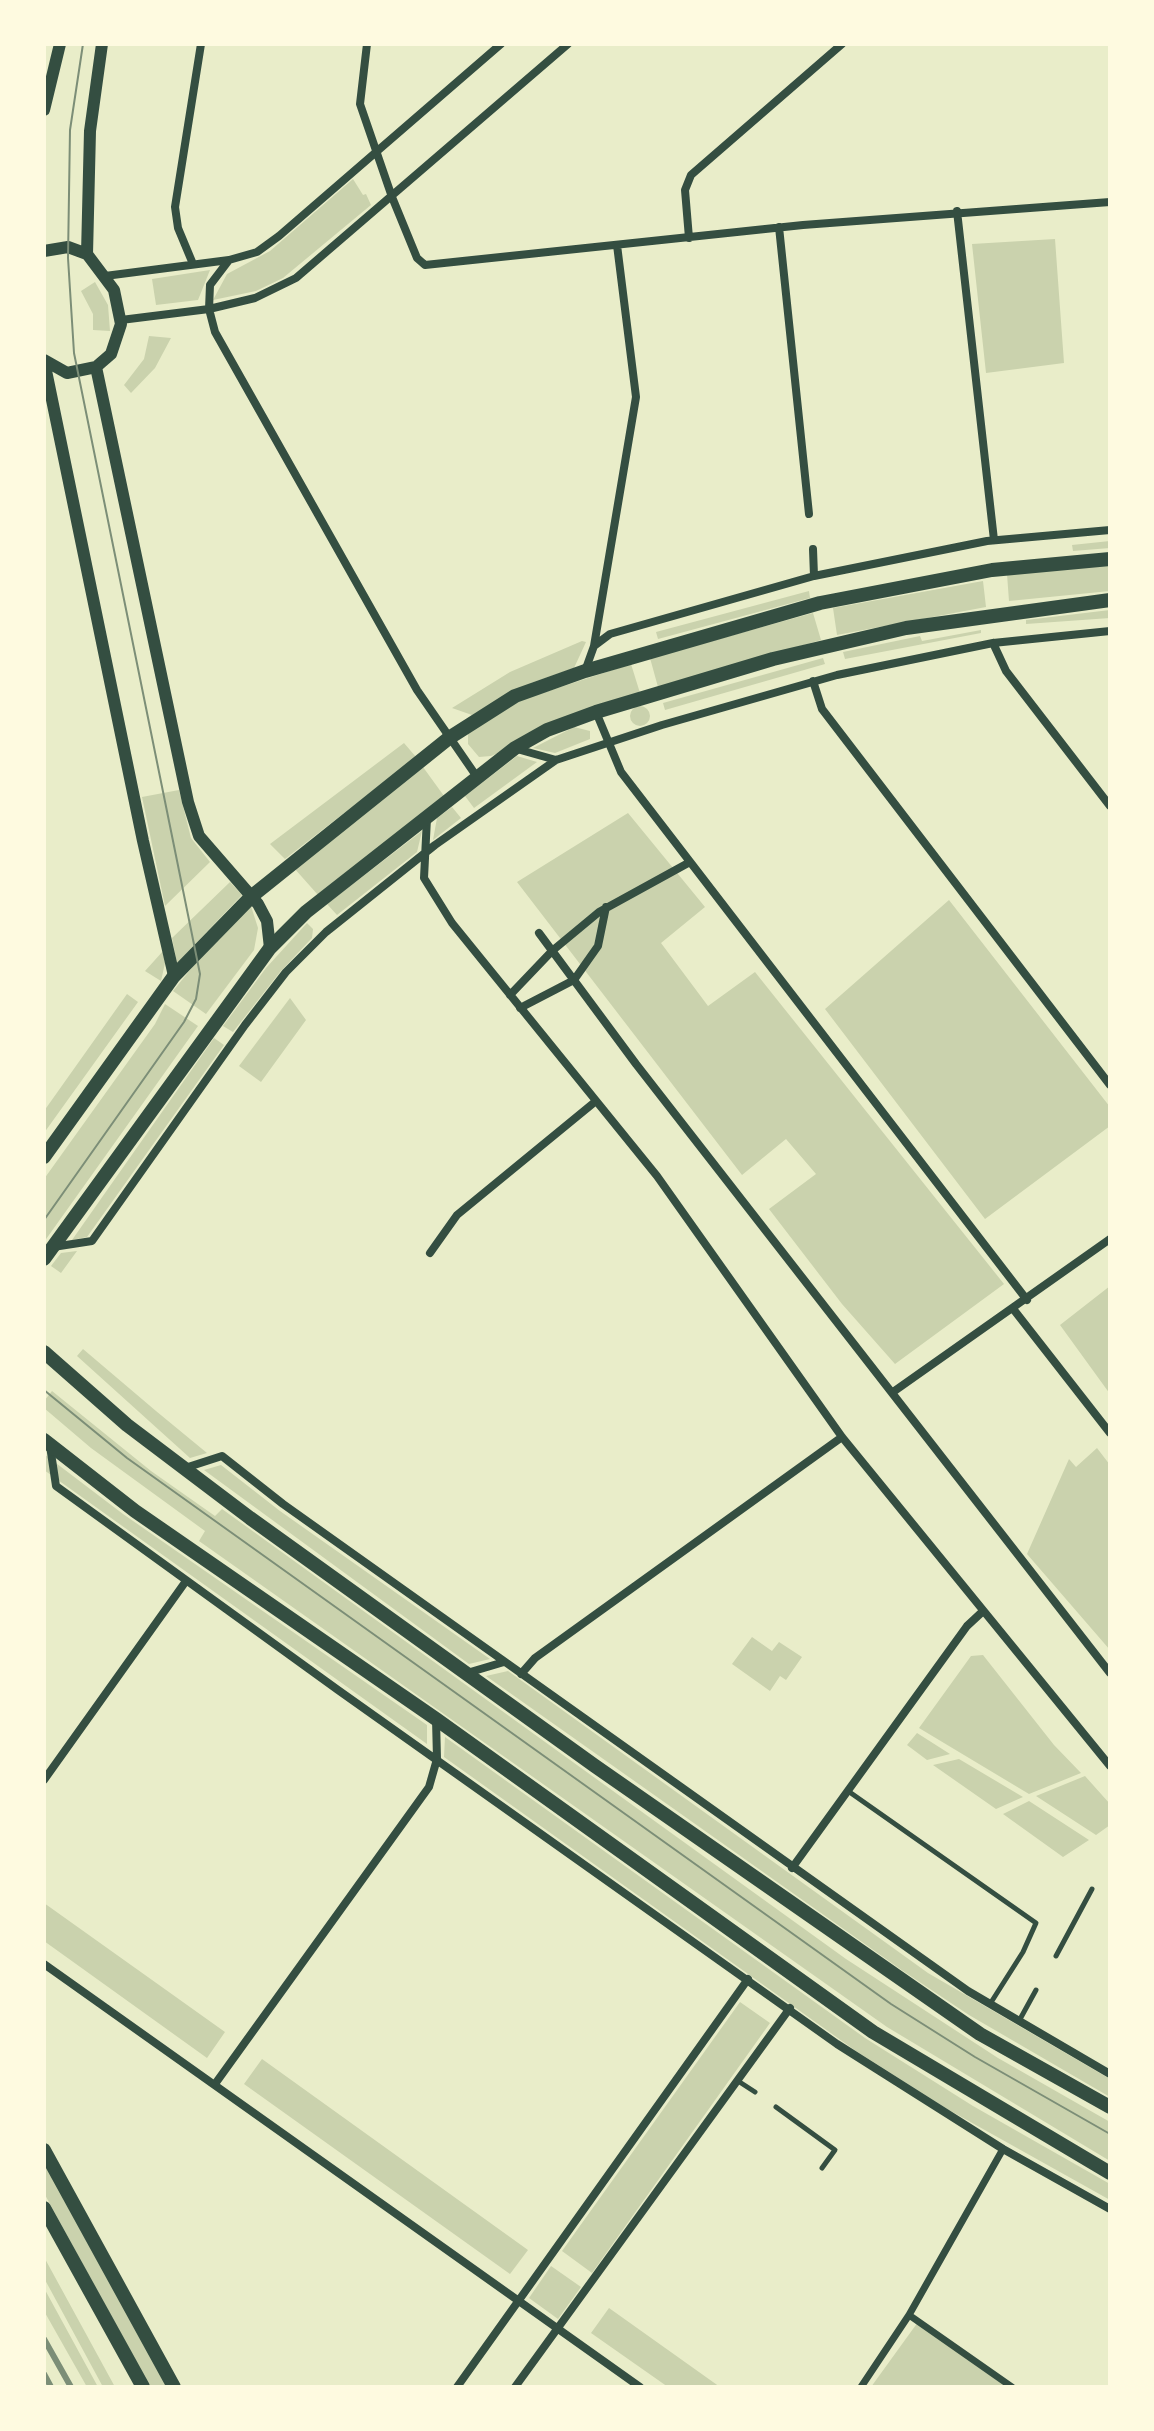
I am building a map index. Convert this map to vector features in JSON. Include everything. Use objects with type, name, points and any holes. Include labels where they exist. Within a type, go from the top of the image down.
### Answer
[{"type":"main road","points":[[44,1157],[174,976],[252,896],[449,738],[515,696],[585,671],[820,603],[992,570],[1110,559]]},
{"type":"main road","points":[[48,1253],[270,948],[306,912],[515,748],[547,730],[596,712],[773,659],[906,628],[1110,600]]},
{"type":"main road","points":[[44,1352],[127,1425],[466,1673],[904,1983],[980,2034],[1110,2107]]},
{"type":"main road","points":[[47,1443],[135,1511],[436,1719],[873,2032],[1110,2173]]},
{"type":"main road","points":[[44,2150],[174,2387]]},
{"type":"main road","points":[[44,2208],[143,2387]]},
{"type":"street","points":[[44,110],[47,84],[60,44]]},
{"type":"street","points":[[87,254],[90,131],[102,44]]},
{"type":"street","points":[[193,264],[178,228],[175,207],[201,44]]},
{"type":"street","points":[[367,44],[360,104],[392,197],[417,258],[425,265],[779,227],[957,211],[1110,202]]},
{"type":"street","points":[[105,276],[229,260],[257,252],[501,44]]},
{"type":"street","points":[[121,320],[209,309],[255,298],[296,278],[568,44]]},
{"type":"street","points":[[689,238],[685,190],[691,175],[842,44]]},
{"type":"street","points":[[957,211],[993,535]]},
{"type":"street","points":[[779,227],[809,514]]},
{"type":"street","points":[[585,671],[594,646],[636,397],[617,245]]},
{"type":"street","points":[[44,251],[68,247],[87,254],[118,298],[121,320],[111,354],[96,367],[67,373],[44,361]]},
{"type":"street","points":[[229,260],[210,285],[209,309],[215,332],[417,690],[477,777]]},
{"type":"street","points":[[44,361],[143,841],[174,976]]},
{"type":"street","points":[[96,367],[188,802],[199,836],[252,896],[267,921],[270,948]]},
{"type":"street","points":[[594,646],[610,634],[814,576],[993,535],[1110,530]]},
{"type":"street","points":[[813,549],[814,576]]},
{"type":"street","points":[[48,1253],[92,1241],[286,972],[326,932],[472,817],[556,760],[813,681],[993,643],[1110,631]]},
{"type":"street","points":[[993,643],[1006,671],[1110,806]]},
{"type":"street","points":[[813,681],[822,709],[1110,1085]]},
{"type":"street","points":[[596,712],[621,772],[1027,1300]]},
{"type":"street","points":[[515,748],[556,760]]},
{"type":"street","points":[[427,816],[424,878],[452,923],[657,1176],[842,1437],[981,1613],[1110,1766]]},
{"type":"street","points":[[510,995],[552,951],[606,907],[690,862]]},
{"type":"street","points":[[520,1008],[574,980],[598,946],[606,907]]},
{"type":"street","points":[[539,933],[1110,1673]]},
{"type":"street","points":[[430,1253],[457,1215],[596,1101]]},
{"type":"street","points":[[893,1392],[1014,1310],[1110,1239]]},
{"type":"street","points":[[1014,1310],[1110,1433]]},
{"type":"street","points":[[521,1674],[535,1658],[842,1437]]},
{"type":"street","points":[[47,1443],[56,1486],[186,1581],[879,2072],[1003,2149],[1110,2209]]},
{"type":"street","points":[[185,1468],[222,1456],[792,1868],[990,2004],[1110,2074]]},
{"type":"street","points":[[44,1780],[186,1581]]},
{"type":"street","points":[[792,1868],[967,1626],[981,1613]]},
{"type":"street","points":[[466,1673],[504,1662]]},
{"type":"street","points":[[215,2084],[429,1787],[437,1759],[436,1719]]},
{"type":"street","points":[[44,1964],[640,2387]]},
{"type":"street","points":[[457,2387],[748,1979]]},
{"type":"street","points":[[515,2387],[790,2008]]},
{"type":"street","points":[[861,2387],[909,2315],[1003,2149]]},
{"type":"street","points":[[909,2315],[1012,2387]]},
{"type":"lane","points":[[848,1791],[1036,1923],[1023,1952],[990,2004]]},
{"type":"lane","points":[[1056,1956],[1092,1889]]},
{"type":"lane","points":[[1019,2021],[1036,1990]]},
{"type":"lane","points":[[738,2081],[755,2092]]},
{"type":"lane","points":[[776,2107],[835,2150],[822,2168]]},
{"type":"green space","points":[[353,179],[371,205],[283,278],[256,291],[213,300],[227,274],[270,251]]},
{"type":"green space","points":[[1055,239],[1064,363],[986,373],[972,244]]},
{"type":"green space","points":[[210,270],[198,300],[156,305],[152,279]]},
{"type":"green space","points":[[95,282],[108,305],[110,331],[93,330],[93,314],[81,291]]},
{"type":"green space","points":[[149,336],[171,338],[155,368],[131,393],[124,385],[144,359]]},
{"type":"green space","points":[[1110,541],[1110,548],[1073,551],[1072,545]]},
{"type":"green space","points":[[1110,565],[1110,591],[1009,601],[1007,574]]},
{"type":"green space","points":[[983,581],[986,607],[837,635],[833,608]]},
{"type":"green space","points":[[809,591],[810,598],[658,639],[656,632]]},
{"type":"green space","points":[[1110,610],[1110,618],[1026,624],[1026,620]]},
{"type":"green space","points":[[813,613],[821,640],[658,687],[650,658]]},
{"type":"green space","points":[[981,630],[981,633],[845,659],[843,652],[920,636],[922,641]]},
{"type":"green space","points":[[586,642],[574,668],[531,683],[472,715],[452,708],[510,672]]},
{"type":"green space","points":[[823,658],[825,664],[665,710],[663,703]]},
{"type":"green space","points":[[631,664],[640,693],[491,756],[479,757],[468,744],[468,733],[521,700]]},
{"type":"green space","points":[[640,706],[647,709],[650,716],[647,723],[640,726],[633,723],[630,716],[633,709]]},
{"type":"green space","points":[[574,727],[590,731],[590,739],[555,753],[533,748]]},
{"type":"green space","points":[[404,743],[416,757],[285,859],[270,844]]},
{"type":"green space","points":[[517,756],[537,762],[474,808],[465,796]]},
{"type":"green space","points":[[423,767],[444,796],[318,895],[294,868]]},
{"type":"green space","points":[[179,790],[191,838],[210,862],[165,906],[142,797]]},
{"type":"green space","points":[[452,807],[461,818],[433,840],[437,818]]},
{"type":"green space","points":[[628,813],[705,907],[661,943],[708,1006],[755,972],[1004,1284],[895,1364],[842,1304],[769,1209],[816,1174],[786,1139],[742,1175],[517,882]]},
{"type":"green space","points":[[422,831],[417,852],[337,915],[327,904]]},
{"type":"green space","points":[[230,882],[242,895],[177,963],[172,938]]},
{"type":"green space","points":[[949,900],[1110,1107],[1110,1126],[985,1219],[825,1009]]},
{"type":"green space","points":[[251,906],[258,928],[254,950],[206,1014],[173,991],[212,943]]},
{"type":"green space","points":[[307,923],[313,929],[312,938],[280,972],[233,1032],[223,1026],[266,968]]},
{"type":"green space","points":[[163,951],[165,963],[161,981],[145,971]]},
{"type":"green space","points":[[127,994],[138,1002],[44,1133],[44,1111]]},
{"type":"green space","points":[[290,998],[306,1020],[261,1082],[239,1066]]},
{"type":"green space","points":[[165,1004],[198,1026],[44,1242],[44,1179],[155,1024]]},
{"type":"green space","points":[[214,1038],[224,1045],[87,1237],[72,1240]]},
{"type":"green space","points":[[77,1251],[61,1273],[51,1266],[61,1253]]},
{"type":"green space","points":[[1110,1286],[1110,1394],[1060,1325]]},
{"type":"green space","points":[[83,1349],[207,1453],[190,1458],[77,1356]]},
{"type":"green space","points":[[52,1391],[151,1471],[215,1516],[222,1509],[846,1959],[998,2058],[1110,2122],[1110,2161],[887,2027],[199,1541],[205,1531],[91,1448],[44,1408],[44,1401]]},
{"type":"green space","points":[[1097,1448],[1110,1465],[1110,1650],[1027,1554],[1069,1459],[1076,1467]]},
{"type":"green space","points":[[44,1454],[123,1514],[427,1725],[427,1744],[44,1470]]},
{"type":"green space","points":[[221,1465],[280,1511],[490,1659],[469,1664],[204,1470]]},
{"type":"green space","points":[[752,1637],[772,1651],[779,1642],[802,1657],[786,1680],[780,1676],[770,1691],[732,1664]]},
{"type":"green space","points":[[983,1655],[1054,1745],[1081,1773],[1029,1794],[919,1728],[971,1656]]},
{"type":"green space","points":[[508,1671],[928,1973],[1110,2079],[1110,2097],[969,2015],[903,1971],[486,1676]]},
{"type":"green space","points":[[917,1733],[950,1754],[927,1760],[907,1745]]},
{"type":"green space","points":[[445,1737],[865,2038],[973,2106],[1110,2184],[1110,2200],[949,2110],[856,2051],[444,1757]]},
{"type":"green space","points":[[959,1759],[1023,1797],[996,1809],[933,1765]]},
{"type":"green space","points":[[1085,1776],[1110,1804],[1110,1825],[1096,1835],[1036,1796]]},
{"type":"green space","points":[[1029,1801],[1089,1840],[1063,1857],[1003,1814]]},
{"type":"green space","points":[[44,1903],[225,2032],[207,2058],[44,1941]]},
{"type":"green space","points":[[740,2002],[770,2023],[592,2273],[562,2251]]},
{"type":"green space","points":[[262,2059],[528,2250],[510,2274],[244,2084]]},
{"type":"green space","points":[[44,2159],[169,2387],[150,2387],[44,2193]]},
{"type":"green space","points":[[44,2257],[115,2387],[103,2387],[44,2278]]},
{"type":"green space","points":[[551,2266],[581,2287],[558,2319],[529,2298]]},
{"type":"green space","points":[[44,2288],[98,2387],[87,2387],[44,2311]]},
{"type":"green space","points":[[609,2308],[720,2387],[668,2387],[591,2333]]},
{"type":"green space","points":[[918,2322],[1010,2387],[871,2387]]},
{"type":"tram line","points":[[44,1220],[184,1022],[196,999],[200,974],[74,353],[68,258],[70,130],[83,44]]},
{"type":"tram line","points":[[44,1390],[127,1458],[891,2004],[975,2057],[1110,2134]]},
{"type":"railway","points":[[44,2339],[71,2387]]},
{"type":"railway","points":[[44,2374],[51,2387]]}]
